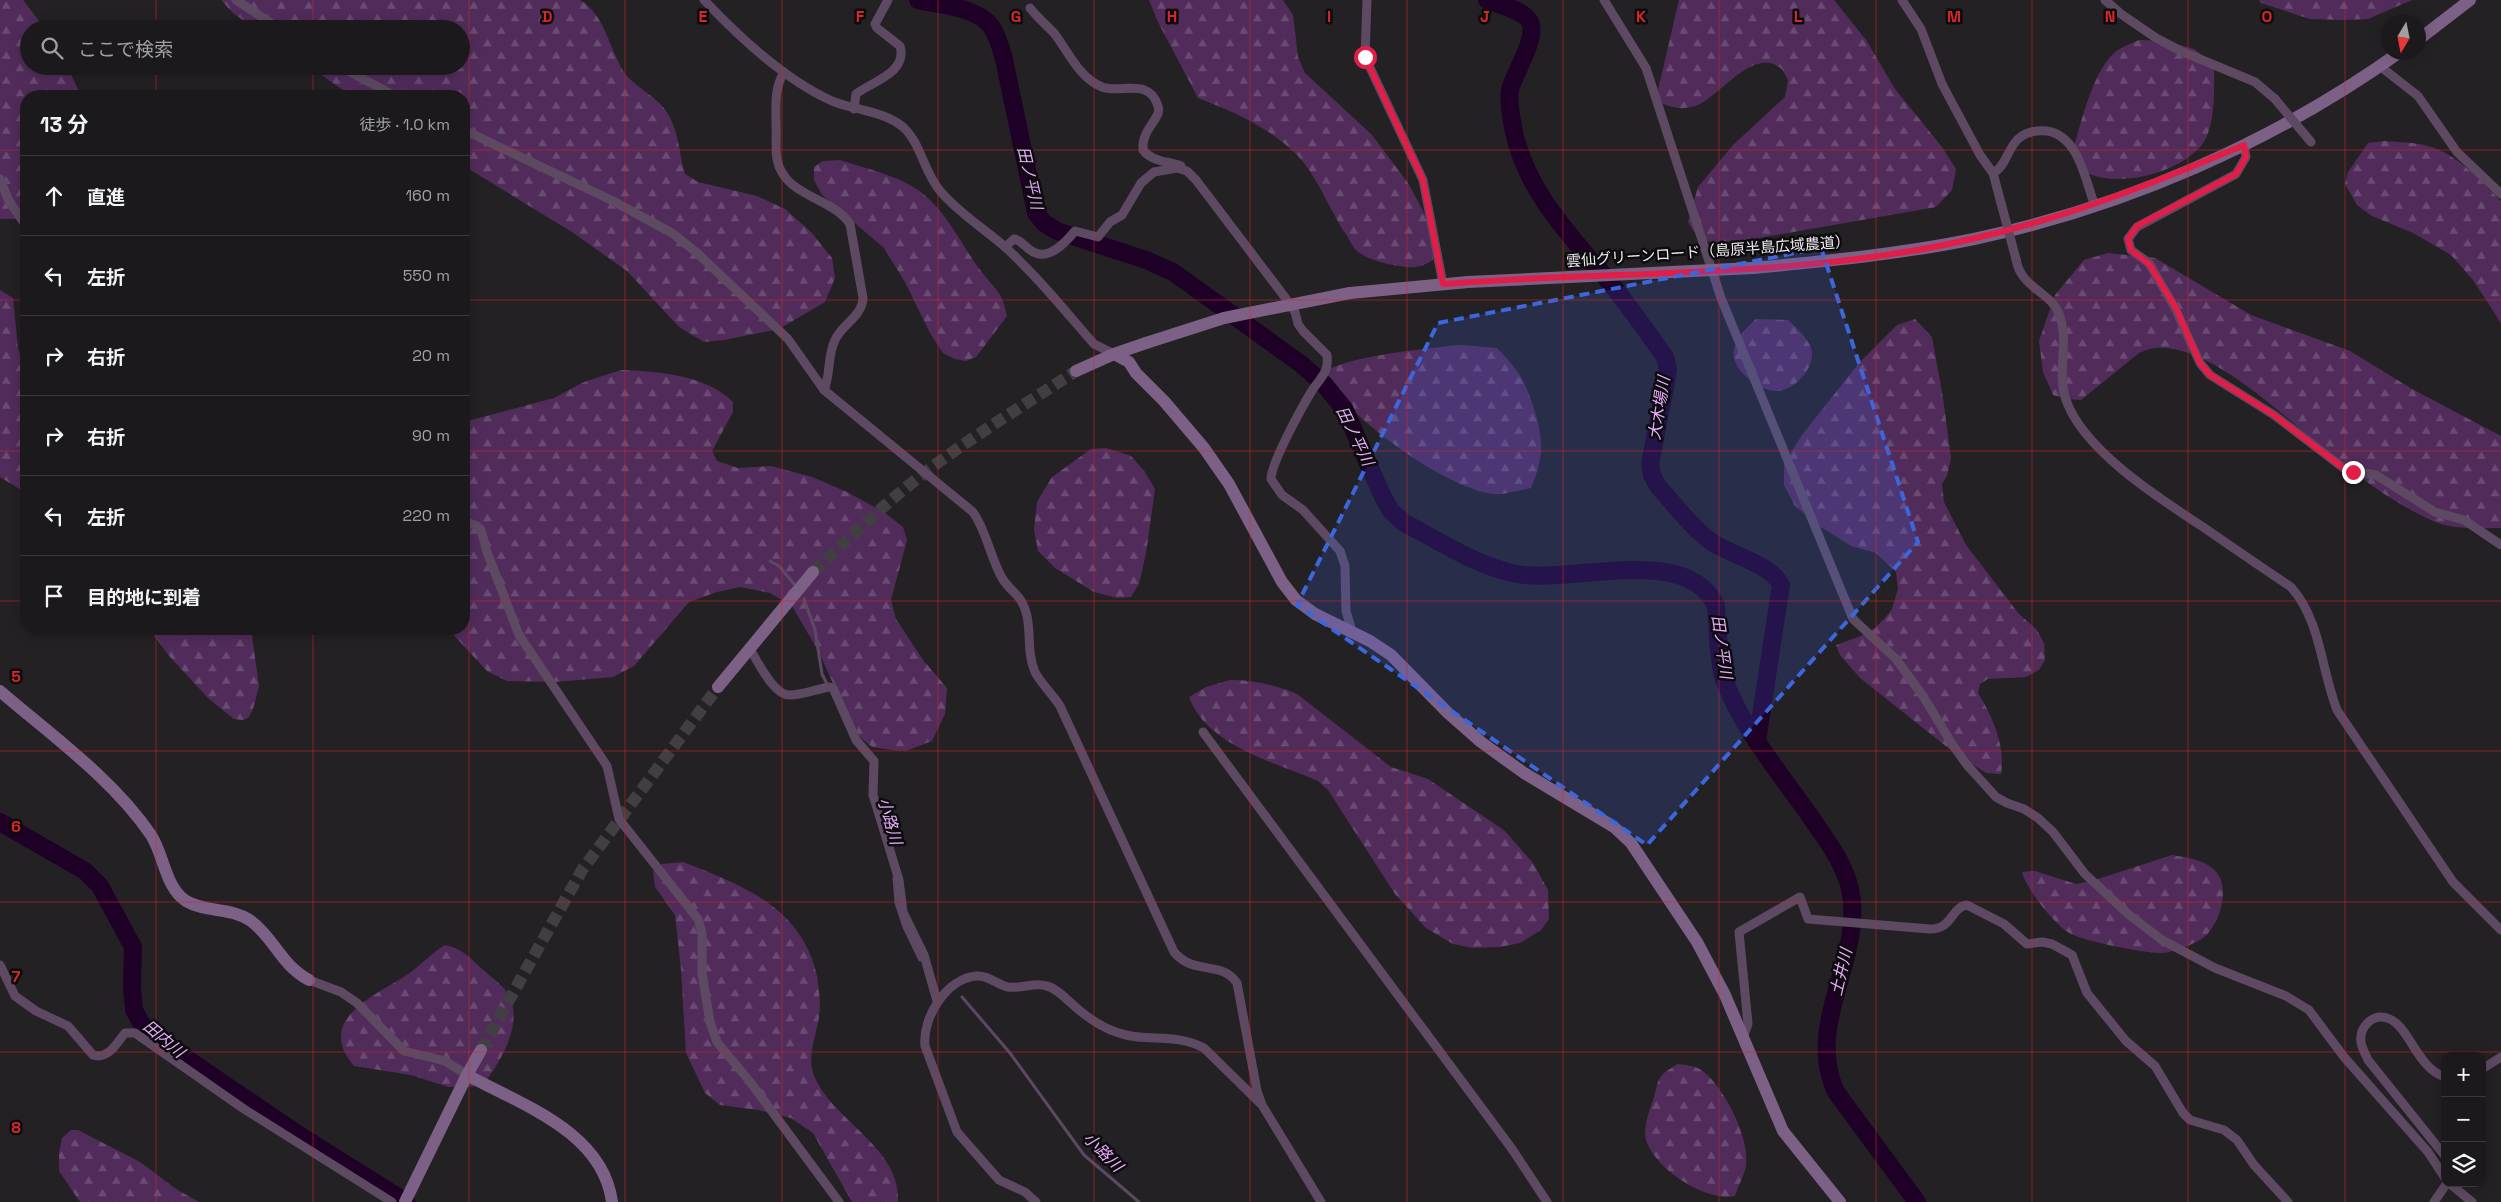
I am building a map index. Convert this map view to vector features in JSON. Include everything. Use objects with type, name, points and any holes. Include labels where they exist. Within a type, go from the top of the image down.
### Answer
[{"type":"street","points":[[236,0],[266,20]]},
{"type":"street","points":[[704,0],[723,20],[784,72],[810,89],[854,109],[893,120],[903,127],[910,135],[929,176],[948,200],[1005,247],[1094,344],[1129,362],[1136,373],[1164,401],[1204,448],[1229,484],[1282,582],[1296,600],[1315,614],[1352,631],[1391,655],[1481,742],[1524,773],[1602,819],[1631,843],[1697,942],[1725,995],[1783,1131],[1840,1202]]},
{"type":"street","points":[[854,109],[856,94],[888,75],[900,58],[900,46],[877,28],[875,24],[888,0]]},
{"type":"street","points":[[1367,0],[1365,57],[1423,180],[1443,284]]},
{"type":"street","points":[[1604,0],[1646,68],[1720,298],[1853,619],[1896,659],[1923,696],[1967,766],[1996,797],[2024,809],[2038,818],[2054,832],[2085,874],[2128,914],[2162,940],[2215,968],[2286,996],[2309,1010],[2344,1057],[2428,1152],[2441,1172]]},
{"type":"street","points":[[1902,0],[1921,29],[1942,84],[1980,155],[1994,173],[2021,273],[2028,283],[2050,300],[2058,311],[2064,326],[2065,341],[2061,364],[2063,387],[2067,401],[2081,427],[2118,467],[2147,490],[2291,586],[2300,597],[2312,620],[2328,682],[2338,710],[2453,882],[2501,930]]},
{"type":"street","points":[[2105,0],[2121,14],[2156,38],[2183,52],[2255,82],[2275,99],[2311,142]]},
{"type":"street","points":[[2426,34],[2470,0]]},
{"type":"street","points":[[1030,8],[1052,32],[1078,68],[1096,84],[1110,89],[1132,87],[1150,94],[1159,107],[1159,114],[1145,133],[1143,150],[1147,156],[1176,164],[1196,180],[1284,296],[1295,312],[1298,324],[1303,331],[1327,356],[1328,368],[1275,462],[1271,480],[1282,495],[1303,510],[1340,552],[1345,566],[1344,595],[1346,611],[1352,631]]},
{"type":"street","name":"雲仙グリーンロード（島原半島広域農道）","points":[[1076,371],[1114,354],[1224,318],[1350,293],[1468,282],[1753,268],[1856,258],[1975,239],[2094,206],[2244,145],[2287,123],[2389,60]]},
{"type":"street","points":[[2381,66],[2418,96],[2457,152],[2501,194]]},
{"type":"street","points":[[784,72],[775,92],[777,160],[783,175],[792,186],[832,205],[844,214],[850,224],[863,298],[862,306],[858,313],[834,340],[828,379],[824,390]]},
{"type":"street","points":[[356,75],[384,90]]},
{"type":"street","points":[[1994,173],[1998,171],[2011,147],[2020,138],[2030,132],[2054,132],[2064,137],[2072,147],[2094,206]]},
{"type":"street","points":[[470,133],[611,200],[672,233],[696,252],[788,339],[824,390],[973,512],[982,524],[1002,577],[1022,600],[1027,617],[1030,660],[1036,675],[1050,690],[1060,706],[1174,952],[1190,966],[1222,971],[1232,976],[1237,983],[1257,1091],[1262,1105],[1321,1202]]},
{"type":"street","points":[[2244,145],[2246,157],[2236,174],[2137,226],[2128,239],[2131,250],[2149,264],[2176,308],[2200,363],[2210,375],[2274,415],[2346,470],[2376,475],[2435,512],[2464,520],[2501,545]]},
{"type":"street","points":[[1005,247],[1014,238],[1034,253],[1041,254],[1057,249],[1076,230],[1098,237],[1110,222],[1122,215],[1146,177],[1165,169],[1187,171]]},
{"type":"street","points":[[0,179],[8,199],[20,217]]},
{"type":"street","points":[[470,523],[481,530],[487,552],[519,635],[608,766],[619,819],[698,919],[702,933],[703,983],[710,1022],[718,1042],[751,1083],[839,1202]]},
{"type":"street","points":[[718,687],[813,572]]},
{"type":"street","points":[[750,650],[774,687],[783,694],[790,695],[829,687],[833,688],[856,740],[874,761],[873,795],[899,880],[903,912],[924,955],[937,1001]]},
{"type":"street","points":[[0,691],[128,804],[160,851],[177,892],[187,901],[201,907],[237,913],[251,921],[264,932],[284,962],[296,973],[341,992],[357,1003],[404,1051],[445,1061],[464,1080],[554,1122],[583,1143],[602,1167],[611,1190],[612,1202]]},
{"type":"street","points":[[1203,732],[1512,1149],[1547,1202]]},
{"type":"street","points":[[1743,1038],[1748,1024],[1740,932],[1800,897],[1808,918],[1938,929],[1946,925],[1962,906],[1967,905],[2004,924],[2027,944],[2042,942],[2063,948],[2076,960],[2087,992],[2126,1041],[2155,1066],[2183,1113],[2190,1120],[2224,1130],[2237,1140],[2254,1165],[2288,1202]]},
{"type":"street","points":[[0,965],[15,996],[36,1011],[68,1026],[93,1055],[102,1056],[107,1054],[125,1033],[135,1033],[244,1109],[392,1202]]},
{"type":"street","points":[[1036,1202],[1025,1192],[998,1180],[957,1132],[924,1046],[925,1034],[932,1010],[937,1001],[960,982],[976,976],[988,978],[1007,987],[1038,984],[1063,994],[1070,1003],[1098,1023],[1117,1033],[1135,1038],[1158,1036],[1194,1042],[1204,1048],[1262,1105]]},
{"type":"street","points":[[2441,1076],[2427,1067],[2396,1022],[2387,1017],[2378,1018],[2369,1020],[2364,1026],[2361,1043],[2372,1066],[2441,1151]]},
{"type":"street","points":[[405,1202],[464,1080],[481,1050]]},
{"type":"street","points":[[2486,1066],[2501,1057]]},
{"type":"street","points":[[2434,1202],[2445,1187]]},
{"type":"street","points":[[2453,1187],[2472,1202]]},
{"type":"highlighted area","points":[[1821,248],[1918,542],[1647,845],[1297,605],[1438,323]]},
{"type":"green space","points":[[0,0],[23,0],[38,20],[20,20],[20,75],[71,75],[78,90],[20,90],[20,219],[0,219]]},
{"type":"green space","points":[[221,0],[580,0],[596,15],[626,75],[666,111],[674,126],[685,174],[698,182],[757,196],[785,209],[811,232],[832,258],[835,278],[825,302],[779,329],[704,342],[679,327],[627,271],[572,232],[470,170],[470,90],[343,90],[322,75],[470,75],[470,20],[243,20]]},
{"type":"green space","points":[[1149,0],[1283,0],[1293,15],[1298,57],[1305,73],[1372,135],[1408,183],[1436,235],[1433,260],[1419,266],[1404,267],[1375,260],[1356,250],[1312,174],[1297,155],[1263,128],[1198,98],[1158,22]]},
{"type":"green space","points":[[1679,0],[1834,0],[1866,40],[1895,89],[1942,147],[1956,169],[1952,190],[1936,207],[1742,241],[1710,242],[1698,236],[1688,222],[1698,187],[1733,145],[1785,97],[1788,80],[1779,67],[1768,63],[1757,64],[1746,69],[1704,102],[1695,106],[1678,108],[1661,103],[1658,90]]},
{"type":"green space","points":[[2259,0],[2412,0],[2368,19],[2343,20],[2310,19],[2261,3]]},
{"type":"green space","points":[[2139,40],[2165,41],[2194,49],[2214,64],[2214,103],[2209,132],[2196,151],[2184,160],[2153,174],[2119,179],[2103,178],[2090,174],[2075,162],[2073,150],[2084,111],[2095,82],[2110,58],[2118,50]]},
{"type":"green space","points":[[2384,141],[2419,144],[2443,152],[2464,166],[2501,201],[2501,323],[2473,280],[2451,255],[2413,233],[2372,216],[2357,205],[2345,184],[2348,172],[2368,143]]},
{"type":"green space","points":[[840,160],[888,175],[921,192],[951,225],[997,291],[1003,301],[1007,316],[976,357],[966,361],[955,359],[943,353],[930,333],[905,282],[884,248],[822,195],[814,180],[814,167],[823,161]]},
{"type":"green space","points":[[2108,253],[2155,258],[2251,315],[2350,351],[2412,389],[2501,436],[2501,528],[2467,528],[2441,524],[2395,501],[2337,460],[2243,383],[2215,365],[2188,353],[2162,348],[2139,353],[2081,400],[2053,395],[2043,372],[2039,341],[2055,295],[2084,260]]},
{"type":"green space","points":[[0,290],[13,298],[20,354],[20,489],[0,477]]},
{"type":"green space","points":[[1756,319],[1788,320],[1810,344],[1812,354],[1809,367],[1801,379],[1790,387],[1777,391],[1764,388],[1752,381],[1737,366],[1734,350],[1737,342],[1741,334]]},
{"type":"green space","points":[[1915,319],[1932,337],[1943,398],[1951,458],[1947,476],[1942,484],[1944,502],[1966,545],[2019,614],[2037,630],[2044,643],[2045,660],[2039,670],[2026,677],[1988,679],[1980,684],[1978,693],[1993,721],[2000,742],[2001,774],[1986,773],[1952,751],[1860,678],[1840,655],[1836,645],[1861,636],[1875,628],[1892,609],[1898,589],[1896,572],[1876,553],[1851,546],[1821,527],[1795,506],[1784,485],[1784,464],[1802,435],[1859,363],[1897,325]]},
{"type":"green space","points":[[1460,345],[1497,348],[1522,378],[1534,410],[1541,442],[1539,465],[1531,488],[1493,494],[1472,489],[1449,478],[1424,464],[1374,429],[1334,391],[1322,373],[1369,357]]},
{"type":"green space","points":[[621,370],[665,373],[695,380],[709,386],[733,402],[733,412],[712,451],[717,461],[738,468],[771,466],[812,477],[847,492],[885,513],[903,527],[907,540],[891,600],[896,619],[923,660],[947,688],[945,714],[932,741],[906,751],[872,747],[855,733],[819,652],[792,606],[770,593],[740,587],[717,592],[689,602],[634,666],[613,677],[555,682],[507,681],[487,671],[454,635],[470,635],[470,420],[554,398],[584,382]]},
{"type":"green space","points":[[1106,448],[1131,456],[1145,472],[1155,489],[1146,553],[1139,584],[1131,597],[1117,598],[1094,592],[1055,568],[1038,551],[1034,530],[1037,502],[1052,477],[1091,449]]},
{"type":"green space","points":[[154,635],[252,635],[259,686],[253,709],[248,718],[243,720],[234,719],[209,699],[170,657]]},
{"type":"green space","points":[[1230,680],[1264,684],[1297,694],[1391,767],[1428,779],[1505,831],[1533,863],[1548,890],[1549,919],[1541,930],[1520,943],[1500,947],[1473,948],[1453,944],[1426,928],[1395,894],[1328,790],[1318,781],[1263,759],[1226,740],[1198,714],[1189,697],[1206,687]]},
{"type":"green space","points":[[2172,855],[2196,860],[2213,868],[2221,880],[2223,899],[2217,919],[2206,935],[2186,947],[2165,953],[2114,946],[2071,934],[2064,930],[2042,906],[2029,887],[2022,872],[2035,871],[2076,884],[2092,881]]},
{"type":"green space","points":[[683,862],[747,890],[784,916],[798,932],[809,952],[817,976],[819,991],[819,1017],[811,1056],[813,1072],[816,1080],[838,1110],[879,1151],[896,1183],[898,1202],[852,1202],[813,1133],[791,1118],[758,1110],[720,1105],[705,1093],[686,1053],[681,969],[675,915],[655,887],[653,872],[662,864]]},
{"type":"green space","points":[[445,945],[457,949],[470,957],[504,988],[512,1002],[514,1014],[509,1040],[482,1086],[448,1087],[411,1075],[354,1066],[343,1049],[341,1034],[346,1021],[355,1009],[411,972]]},
{"type":"green space","points":[[1678,1064],[1695,1067],[1704,1072],[1720,1090],[1734,1115],[1744,1142],[1746,1155],[1745,1170],[1735,1196],[1723,1197],[1710,1194],[1684,1182],[1662,1164],[1648,1145],[1645,1134],[1646,1122],[1658,1082],[1665,1072]]},
{"type":"green space","points":[[71,1130],[78,1130],[140,1162],[176,1189],[199,1202],[80,1202],[59,1171],[59,1154],[62,1138]]},
{"type":"waterway","name":"田ノ平川","points":[[918,0],[967,11],[977,15],[991,26],[999,42],[1004,59],[1036,213],[1044,223],[1057,231],[1146,260],[1173,272],[1301,364],[1324,384],[1345,410],[1382,495],[1391,511],[1403,522],[1472,559],[1517,574],[1540,576],[1626,570],[1655,571],[1681,576],[1702,587],[1716,606],[1721,666],[1725,682],[1733,700],[1752,735],[1828,842],[1839,860],[1847,879],[1850,889],[1852,915],[1850,940],[1830,1016],[1827,1041],[1828,1066],[1836,1092],[1917,1202]]},
{"type":"waterway","name":"大木場川","points":[[1487,0],[1520,13],[1528,19],[1531,26],[1529,43],[1512,82],[1509,100],[1514,132],[1520,154],[1529,175],[1553,213],[1618,293],[1665,357],[1668,369],[1650,464],[1652,475],[1657,485],[1705,537],[1713,543],[1761,566],[1776,578],[1781,585],[1757,741]]},
{"type":"waterway","name":"小路川","points":[[770,561],[779,566],[794,584]]},
{"type":"waterway","name":"小路川","points":[[804,599],[815,630],[822,674],[827,684]]},
{"type":"waterway","name":"田内川","points":[[0,822],[85,871],[100,886],[133,947],[132,988],[134,1010],[143,1026],[162,1042],[296,1133],[406,1202]]},
{"type":"waterway","name":"小路川","points":[[894,878],[896,903],[904,927],[920,960]]},
{"type":"waterway","name":"小路川","points":[[962,997],[1010,1053],[1084,1155],[1139,1202]]},
{"type":"tunnel","points":[[813,572],[876,513],[943,459],[1076,371]]},
{"type":"tunnel","points":[[481,1050],[582,870],[718,687]]},
{"type":"route","points":[[1365,57],[1423,180],[1443,284],[1753,268],[1915,250],[1975,239],[2094,206],[2244,145],[2246,157],[2236,174],[2137,226],[2131,232],[2128,239],[2129,244],[2131,250],[2144,258],[2149,264],[2176,308],[2200,363],[2210,375],[2274,415],[2346,470],[2353,472]]},
{"type":"water label","name":"土井川","points":[[1841,972]]}]
